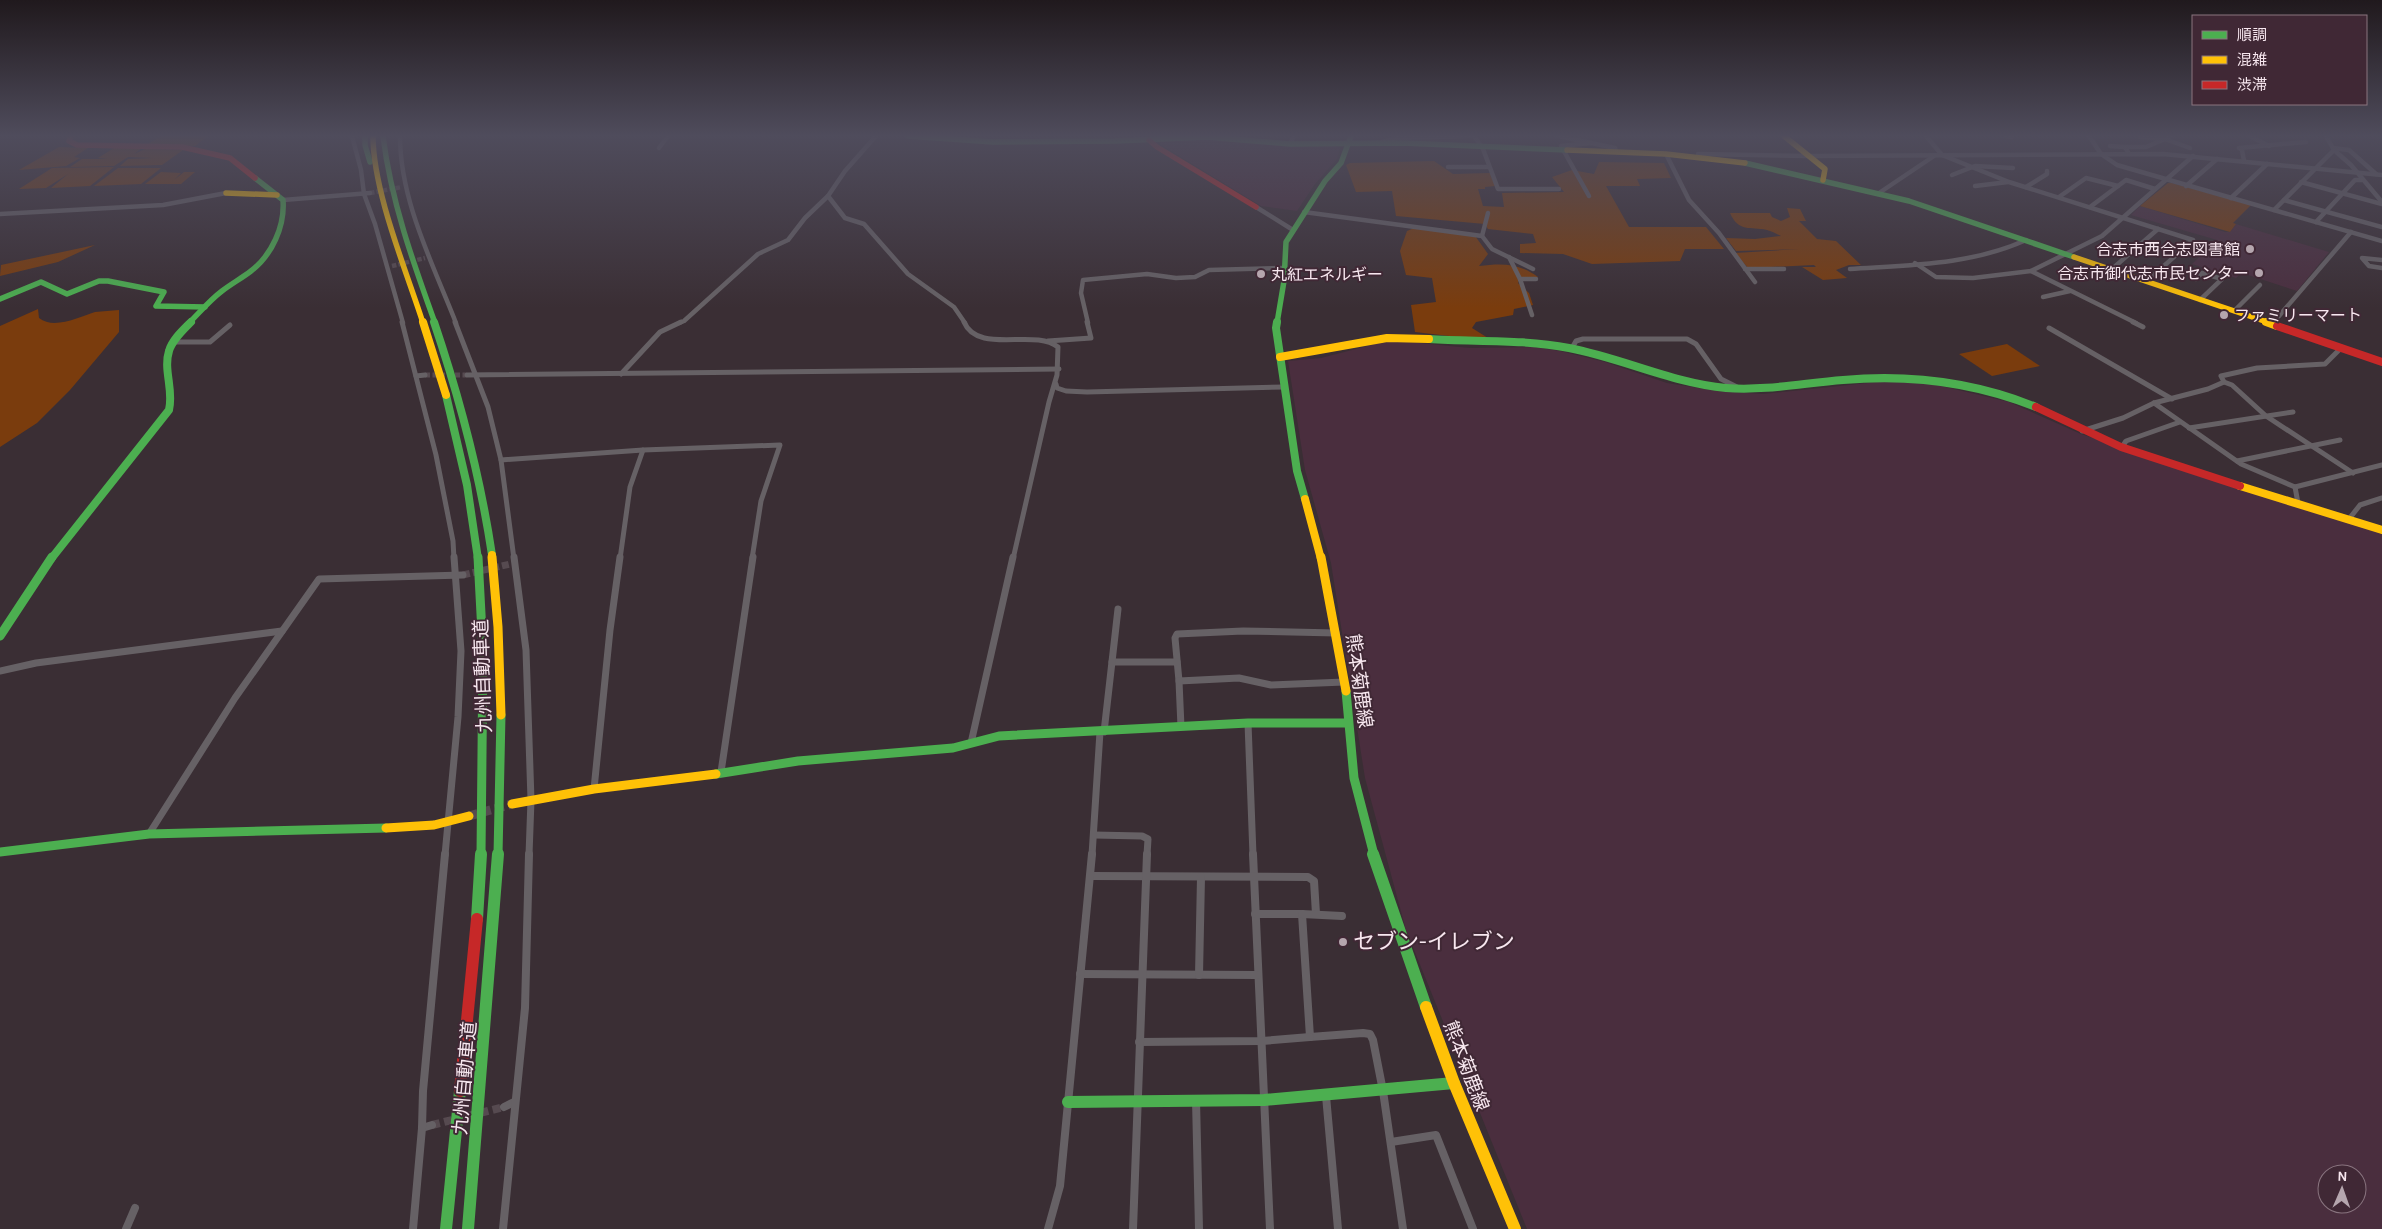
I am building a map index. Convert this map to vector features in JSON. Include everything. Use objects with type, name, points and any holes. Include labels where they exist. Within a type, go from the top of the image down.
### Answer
[{"type":"main road","points":[[0,636],[60,545],[169,410],[174,391],[167,357],[174,342],[222,290],[260,264],[282,226],[285,210],[280,198],[274,193]]},
{"type":"main road","points":[[381,193],[384,201]]},
{"type":"main road","name":"九州自動車道","points":[[382,193],[441,377],[460,451],[476,540],[481,596],[483,759],[481,876],[446,1229]]},
{"type":"main road","name":"九州自動車道","points":[[393,193],[400,222],[458,394],[476,462],[489,538],[499,634],[501,707],[499,876],[468,1229]]},
{"type":"main road","points":[[1235,193],[1256,207]]},
{"type":"main road","name":"熊本菊鹿線","points":[[1316,193],[1286,242],[1276,328],[1297,471],[1322,562],[1336,633],[1344,682],[1354,777],[1372,849],[1400,938],[1454,1083],[1515,1229]]},
{"type":"main road","points":[[1880,193],[2026,240],[2341,348],[2381,359]]},
{"type":"main road","points":[[226,194],[280,198]]},
{"type":"main road","points":[[0,299],[41,282],[67,294],[99,281],[108,281],[164,292],[156,306],[205,307]]},
{"type":"main road","points":[[1280,357],[1312,355],[1363,342],[1403,338],[1533,343],[1572,348],[1674,380],[1705,386],[1738,388],[1876,376],[1925,377],[1957,382],[2003,395],[2122,447],[2382,530]]},
{"type":"main road","points":[[512,804],[594,789],[678,780],[798,760],[927,752],[953,748],[998,736],[1248,724],[1348,723]]},
{"type":"main road","points":[[0,852],[149,834],[410,827],[448,822],[469,816]]},
{"type":"main road","points":[[1068,1102],[1264,1100],[1383,1091],[1454,1083]]},
{"type":"street","points":[[280,198],[316,199],[368,193]]},
{"type":"street","points":[[409,193],[414,220],[427,258],[488,406],[501,460],[513,563],[526,650],[531,800],[525,1008],[514,1102],[504,1229]]},
{"type":"street","points":[[621,374],[660,332],[684,321],[758,254],[788,240],[805,218],[830,193]]},
{"type":"street","points":[[1686,193],[1755,282]]},
{"type":"street","points":[[2045,193],[2193,240],[2147,281]]},
{"type":"street","points":[[2059,198],[2065,193]]},
{"type":"street","points":[[2090,207],[2108,193]]},
{"type":"street","points":[[1915,263],[1936,277],[1973,278],[2031,271],[2102,236],[2121,217],[2150,193]]},
{"type":"street","points":[[2214,193],[2382,241]]},
{"type":"street","points":[[2231,198],[2236,193]]},
{"type":"street","points":[[2274,210],[2290,193]]},
{"type":"street","points":[[2316,222],[2342,193]]},
{"type":"street","points":[[2344,193],[2382,200]]},
{"type":"street","points":[[0,214],[163,205],[226,194]]},
{"type":"street","points":[[364,194],[389,266],[436,455],[459,576],[461,651],[458,717],[423,1091],[427,1127],[413,1229]]},
{"type":"street","points":[[828,196],[845,218],[864,224],[908,274],[954,307],[963,319],[968,331],[977,336],[1044,341],[1091,338],[1081,292],[1083,280],[1154,274],[1186,278],[1196,277],[1204,272],[1216,270],[1284,268]]},
{"type":"street","points":[[2284,200],[2382,227]]},
{"type":"street","points":[[1256,207],[1293,230]]},
{"type":"street","points":[[1304,212],[1482,236]]},
{"type":"street","points":[[1488,213],[1482,236],[1488,246],[1533,268]]},
{"type":"street","points":[[2112,269],[2158,229]]},
{"type":"street","points":[[2273,324],[2351,232]]},
{"type":"street","points":[[1850,269],[1972,256],[2013,248],[2026,240]]},
{"type":"street","points":[[1509,257],[1520,279],[1532,315]]},
{"type":"street","points":[[2382,260],[2362,258],[2369,266],[2382,268]]},
{"type":"street","points":[[1745,269],[1784,269]]},
{"type":"street","points":[[2031,271],[2143,327]]},
{"type":"street","points":[[2196,279],[2202,273],[2222,279],[2200,300]]},
{"type":"street","points":[[1520,279],[1536,279]]},
{"type":"street","points":[[2234,311],[2260,285]]},
{"type":"street","points":[[2043,297],[2070,292]]},
{"type":"street","points":[[174,342],[210,342],[230,325]]},
{"type":"street","points":[[2049,328],[2172,399]]},
{"type":"street","points":[[1572,348],[1576,341],[1583,340],[1688,340],[1696,344],[1721,379],[1738,388]]},
{"type":"street","points":[[971,743],[1049,402],[1059,369],[1058,347],[1053,343],[1044,341]]},
{"type":"street","points":[[2341,348],[2325,364],[2236,371],[2221,376],[2224,382],[2232,385],[2266,416],[2353,473]]},
{"type":"street","points":[[467,375],[1059,369]]},
{"type":"street","points":[[416,376],[425,375]]},
{"type":"street","points":[[2082,431],[2123,418],[2154,404],[2208,389],[2224,382]]},
{"type":"street","points":[[1056,384],[1058,388],[1066,391],[1088,392],[1284,387]]},
{"type":"street","points":[[2154,404],[2236,461],[2295,487],[2382,465]]},
{"type":"street","points":[[2189,428],[2294,412]]},
{"type":"street","points":[[2122,447],[2126,441],[2180,422]]},
{"type":"street","points":[[2236,461],[2340,440]]},
{"type":"street","points":[[501,460],[643,450],[780,445],[761,501],[721,772]]},
{"type":"street","points":[[594,789],[610,630],[630,487],[643,450]]},
{"type":"street","points":[[2295,487],[2298,503]]},
{"type":"street","points":[[2349,519],[2360,505],[2382,498]]},
{"type":"street","points":[[149,834],[235,698],[319,579],[459,576]]},
{"type":"street","points":[[1048,1229],[1060,1186],[1080,974],[1092,876],[1102,732],[1118,609]]},
{"type":"street","points":[[0,672],[36,663],[282,631]]},
{"type":"street","points":[[1181,727],[1175,638],[1177,634],[1243,631],[1336,633]]},
{"type":"street","points":[[1112,662],[1177,662]]},
{"type":"street","points":[[1179,681],[1239,678],[1271,686],[1344,682]]},
{"type":"street","points":[[1248,724],[1255,877],[1257,975],[1262,1042],[1270,1229]]},
{"type":"street","points":[[1094,835],[1146,837],[1148,839],[1141,975],[1133,1229]]},
{"type":"street","points":[[1092,876],[1312,878],[1316,914]]},
{"type":"street","points":[[1199,975],[1201,876]]},
{"type":"street","points":[[1255,914],[1342,916]]},
{"type":"street","points":[[1302,914],[1310,1038]]},
{"type":"street","points":[[1080,974],[1257,975]]},
{"type":"street","points":[[1139,1042],[1262,1042],[1363,1033],[1370,1034],[1373,1040],[1383,1091],[1403,1229]]},
{"type":"street","points":[[1326,1096],[1338,1229]]},
{"type":"street","points":[[1196,1100],[1199,1229]]},
{"type":"street","points":[[504,1107],[514,1102]]},
{"type":"street","points":[[1391,1142],[1436,1135],[1473,1229]]},
{"type":"street","points":[[126,1229],[135,1208]]},
{"type":"shaded area","points":[[1240,193],[1309,193],[1297,211],[1261,206]]},
{"type":"shaded area","points":[[1392,193],[1479,193],[1483,206],[1504,207],[1502,193],[1610,193],[1629,227],[1706,227],[1724,249],[1685,249],[1680,261],[1592,264],[1563,254],[1520,253],[1520,244],[1536,243],[1533,234],[1488,229],[1485,224],[1396,216]]},
{"type":"shaded area","points":[[2155,193],[2209,193],[2251,205],[2233,223],[2236,224],[2230,232],[2140,206]]},
{"type":"shaded area","points":[[2140,206],[2225,232],[2230,232],[2236,224],[2329,252],[2297,291],[2242,273],[2236,278],[2192,264],[2217,240],[2131,215]]},
{"type":"shaded area","points":[[1787,208],[1800,209],[1806,221],[1799,221],[1817,239],[1836,241],[1861,265],[1849,265],[1836,270],[1847,278],[1823,280],[1802,267],[1816,267],[1814,265],[1748,268],[1735,253],[1800,249],[1736,251],[1726,238],[1755,239],[1781,236],[1767,230],[1741,226],[1737,224],[1730,213],[1770,213],[1772,217],[1781,221],[1790,217]]},
{"type":"shaded area","points":[[1414,228],[1437,228],[1473,233],[1488,254],[1479,266],[1510,265],[1531,272],[1538,277],[1520,279],[1518,283],[1529,293],[1533,305],[1514,309],[1513,315],[1476,322],[1472,328],[1488,338],[1466,338],[1415,332],[1411,305],[1436,302],[1432,278],[1406,275],[1400,251],[1407,231]]},
{"type":"shaded area","points":[[95,245],[58,262],[0,276],[1,265]]},
{"type":"shaded area","points":[[38,309],[39,318],[52,323],[67,321],[95,312],[119,310],[119,332],[70,390],[37,423],[0,447],[0,326]]},
{"type":"shaded area","points":[[1399,341],[1470,348],[1534,347],[1605,362],[1667,383],[1717,391],[1763,394],[1877,382],[1910,382],[1941,386],[2009,402],[2081,434],[2382,533],[2382,1229],[1527,1229],[1406,930],[1365,778],[1331,563],[1305,470],[1288,361],[1321,358],[1379,343]]},
{"type":"shaded area","points":[[2007,344],[2040,366],[1992,376],[1959,354]]},
{"type":"tunnel","points":[[392,266],[425,258]]},
{"type":"tunnel","points":[[425,375],[467,375]]},
{"type":"tunnel","points":[[463,575],[510,564]]},
{"type":"tunnel","points":[[469,816],[512,804]]},
{"type":"tunnel","points":[[432,1125],[504,1107]]},
{"type":"traffic: fast","points":[[0,636],[60,545],[169,410],[172,393],[168,352],[171,346],[186,327],[217,295],[256,268],[265,257],[278,233],[283,216],[283,200],[275,193]]},
{"type":"traffic: fast","points":[[393,193],[407,244],[451,374],[466,425],[478,476],[492,555]]},
{"type":"traffic: fast","points":[[1305,499],[1297,471],[1276,328],[1284,281],[1286,242],[1317,193]]},
{"type":"traffic: fast","points":[[1876,193],[1909,201],[2074,257]]},
{"type":"traffic: fast","points":[[0,299],[41,282],[67,294],[99,281],[108,281],[164,292],[156,306],[205,307]]},
{"type":"traffic: fast","points":[[1429,339],[1552,345],[1608,358],[1686,381],[1726,388],[1770,388],[1868,378],[1917,379],[1941,381],[1989,390],[2036,407]]},
{"type":"traffic: fast","points":[[446,395],[470,503],[476,540],[481,595],[483,652],[482,822],[477,919]]},
{"type":"traffic: fast","points":[[1346,691],[1354,778],[1368,836],[1385,894],[1426,1007]]},
{"type":"traffic: fast","points":[[468,1229],[497,881],[501,715]]},
{"type":"traffic: fast","points":[[716,774],[798,761],[953,748],[999,736],[1248,723],[1348,723]]},
{"type":"traffic: fast","points":[[0,852],[149,834],[386,828]]},
{"type":"traffic: fast","points":[[1068,1102],[1264,1100],[1454,1083]]},
{"type":"traffic: fast","points":[[446,1229],[460,1091]]},
{"type":"traffic: slow","points":[[235,193],[277,195]]},
{"type":"traffic: slow","points":[[382,193],[446,395]]},
{"type":"traffic: slow","points":[[2074,257],[2277,326]]},
{"type":"traffic: slow","points":[[1280,357],[1387,338],[1429,339]]},
{"type":"traffic: slow","points":[[2240,486],[2382,530]]},
{"type":"traffic: slow","points":[[1305,499],[1322,562],[1346,691]]},
{"type":"traffic: slow","points":[[492,555],[498,627],[501,715]]},
{"type":"traffic: slow","points":[[512,804],[594,789],[716,774]]},
{"type":"traffic: slow","points":[[386,828],[434,825],[469,816]]},
{"type":"traffic: slow","points":[[1426,1007],[1454,1083],[1515,1229]]},
{"type":"traffic: jam","points":[[1233,193],[1256,207]]},
{"type":"traffic: jam","points":[[2277,326],[2382,362]]},
{"type":"traffic: jam","points":[[2036,407],[2121,447],[2240,486]]},
{"type":"traffic: jam","points":[[460,1091],[477,919]]},
{"type":"place","name":"合志市西合志図書館","points":[[2250,249]]},
{"type":"place","name":"合志市御代志市民センター","points":[[2259,273]]},
{"type":"place","name":"丸紅エネルギー","points":[[1261,274]]},
{"type":"place","name":"ファミリーマート","points":[[2224,315]]},
{"type":"place","name":"セブン-イレブン","points":[[1343,942]]}]
